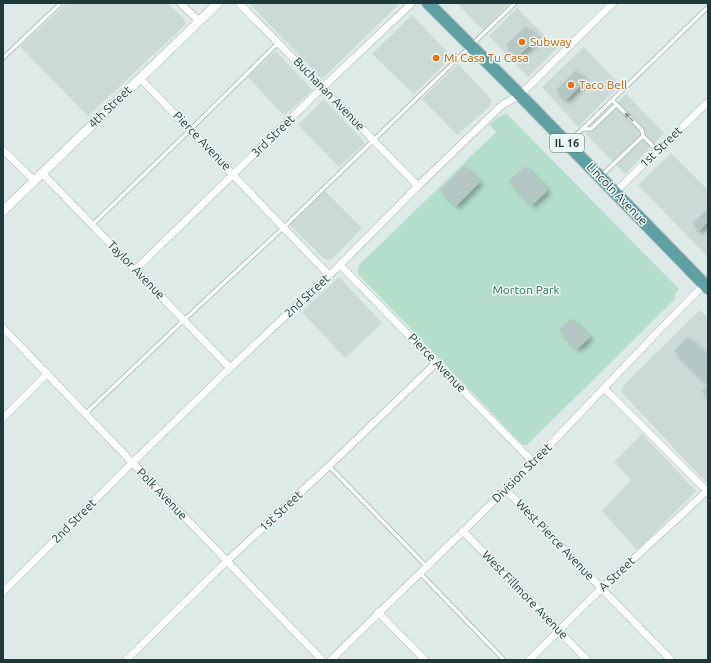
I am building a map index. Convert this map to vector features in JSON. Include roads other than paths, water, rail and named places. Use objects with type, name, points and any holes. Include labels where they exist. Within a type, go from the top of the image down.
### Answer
[{"type":"main road","name":"Lincoln Avenue","points":[[428,3],[707,284]]},
{"type":"street","points":[[180,3],[199,21]]},
{"type":"street","name":"4th Street","points":[[3,211],[218,3]]},
{"type":"street","name":"Buchanan Avenue","points":[[239,3],[418,186]]},
{"type":"street","name":"3rd Street","points":[[135,270],[322,88],[412,3]]},
{"type":"street","name":"2nd Street","points":[[3,592],[132,463],[230,368],[340,265],[418,186],[502,105],[520,95],[614,3]]},
{"type":"street","name":"Pierce Avenue","points":[[140,78],[329,274]]},
{"type":"street","name":"1st Street","points":[[615,192],[708,102]]},
{"type":"street","points":[[3,150],[35,181]]},
{"type":"street","name":"Taylor Avenue","points":[[42,173],[230,368]]},
{"type":"street","name":"Pierce Avenue","points":[[340,265],[533,462]]},
{"type":"street","name":"Division Street","points":[[331,660],[378,612],[506,490],[707,284]]},
{"type":"street","name":"Polk Avenue","points":[[3,328],[322,660]]},
{"type":"street","name":"1st Street","points":[[126,660],[227,561],[436,363]]},
{"type":"street","points":[[3,418],[47,374]]},
{"type":"street","points":[[604,388],[708,491]]},
{"type":"street","name":"West Pierce Avenue","points":[[506,490],[671,660]]},
{"type":"street","name":"A Street","points":[[529,660],[602,588],[708,491]]},
{"type":"street","name":"West Fillmore Avenue","points":[[464,531],[587,660]]},
{"type":"street","points":[[378,612],[425,660]]},
{"type":"lane","points":[[3,58],[61,3]]},
{"type":"lane","points":[[86,414],[284,227],[515,3]]},
{"type":"lane","points":[[568,143],[708,7]]},
{"type":"lane","points":[[92,224],[278,43]]},
{"type":"lane","points":[[612,100],[642,130],[643,136],[658,150]]},
{"type":"lane","points":[[582,129],[591,129],[616,104]]},
{"type":"lane","points":[[600,177],[643,136]]},
{"type":"lane","points":[[329,466],[426,566]]},
{"type":"lane","points":[[420,573],[504,660]]},
{"type":"place","name":"Subway","points":[[522,42]]},
{"type":"place","name":"Mi Casa Tu Casa","points":[[436,58]]},
{"type":"place","name":"Taco Bell","points":[[571,85]]},
{"type":"park label","name":"Morton Park","points":[[526,290]]}]
